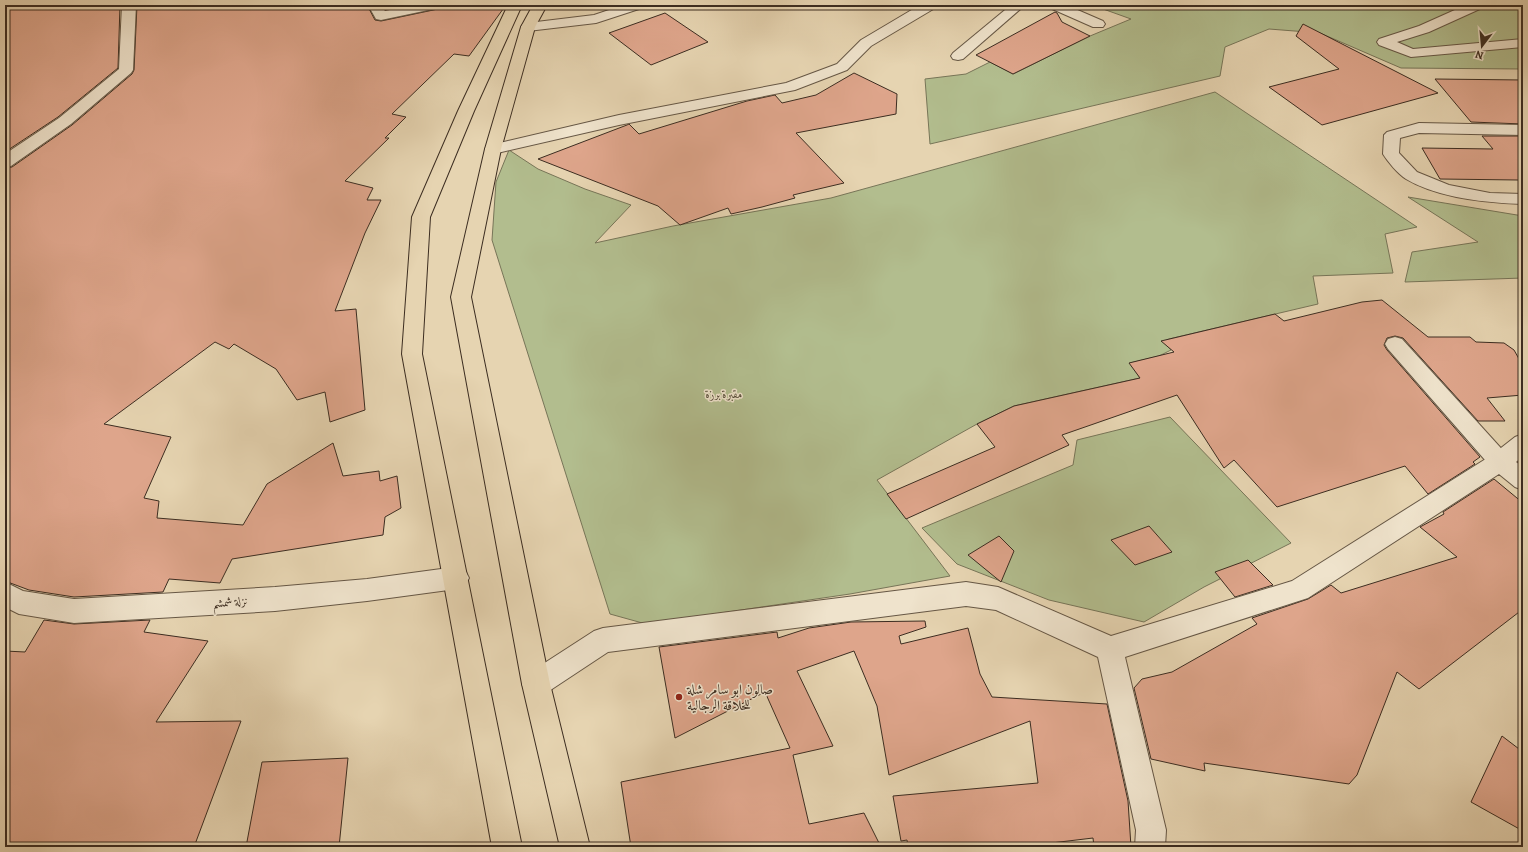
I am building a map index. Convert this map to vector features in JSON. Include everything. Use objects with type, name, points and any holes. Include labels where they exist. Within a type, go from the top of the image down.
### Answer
[{"type":"main road","points":[[507,847],[412,354],[421,218],[466,112],[515,5]]},
{"type":"main road","points":[[540,5],[528,27],[493,149],[461,297],[536,684],[575,847]]},
{"type":"street","points":[[5,162],[65,121],[126,70],[129,5]]},
{"type":"street","points":[[528,27],[596,19],[638,5]]},
{"type":"street","points":[[493,149],[619,120],[790,87],[842,66],[866,43],[930,5]]},
{"type":"street","points":[[536,684],[603,640],[966,594],[998,598],[1110,649],[1299,590],[1500,462],[1523,443]]},
{"type":"street","points":[[1500,462],[1523,480]]},
{"type":"street","name":"نزلة شمشم","points":[[5,594],[19,602],[74,611],[275,599],[367,590],[456,578]]},
{"type":"street","points":[[1110,649],[1151,830],[1150,847]]},
{"type":"lane","points":[[374,5],[381,16],[433,5]]},
{"type":"lane","points":[[958,56],[1019,5]]},
{"type":"lane","points":[[1055,5],[1098,24]]},
{"type":"lane","points":[[1477,5],[1424,29],[1384,42],[1411,53],[1523,43]]},
{"type":"lane","points":[[1523,130],[1419,128],[1392,135],[1390,154],[1411,175],[1445,189],[1490,198],[1523,199]]},
{"type":"lane","points":[[1395,344],[1500,462]]},
{"type":"green space","points":[[1092,5],[1523,5],[1523,69],[1401,68],[1320,33],[1269,29],[1225,47],[1220,76],[930,144],[925,79],[966,74],[990,62],[1013,74],[1090,36],[1131,19]]},
{"type":"green space","name":"مقبرة برزة","points":[[1215,92],[1417,227],[1385,234],[1393,273],[1313,276],[1318,304],[1169,339],[1163,342],[1171,350],[1159,356],[1130,363],[1140,378],[1014,406],[977,424],[877,480],[950,576],[850,594],[646,624],[610,614],[492,240],[496,182],[509,150],[538,169],[585,189],[631,205],[595,243],[673,226],[831,198]]},
{"type":"green space","points":[[1408,197],[1523,216],[1523,278],[1405,282],[1412,252],[1478,242]]},
{"type":"green space","points":[[1170,417],[1291,543],[1204,587],[1144,622],[1049,600],[957,564],[922,528],[1073,465],[1077,440]]},
{"type":"building","points":[[5,5],[120,5],[118,68],[58,117],[5,152]]},
{"type":"building","points":[[137,5],[367,5],[375,20],[381,21],[438,9],[440,5],[506,5],[469,56],[454,54],[392,114],[406,117],[385,138],[389,138],[345,181],[373,188],[367,200],[381,200],[365,233],[335,311],[356,309],[365,410],[330,422],[325,392],[297,400],[276,369],[234,344],[229,349],[215,342],[104,424],[171,437],[144,498],[159,501],[157,518],[243,525],[267,484],[333,443],[343,476],[379,471],[380,481],[397,476],[401,508],[385,517],[383,535],[232,559],[220,583],[169,579],[163,592],[74,597],[29,590],[5,581],[5,168],[12,167],[72,125],[132,74],[134,70]]},
{"type":"building","points":[[1055,12],[1062,22],[1090,36],[1013,74],[976,55]]},
{"type":"building","points":[[665,13],[708,42],[651,65],[609,33]]},
{"type":"building","points":[[1303,24],[1438,93],[1322,125],[1269,87],[1339,69],[1296,36]]},
{"type":"building","points":[[854,73],[897,94],[896,114],[796,133],[844,183],[793,195],[795,198],[762,207],[731,214],[728,208],[680,225],[658,206],[538,159],[629,124],[639,134],[747,101],[775,95],[782,103],[816,95]]},
{"type":"building","points":[[1435,79],[1523,80],[1523,124],[1471,122]]},
{"type":"building","points":[[1482,136],[1523,136],[1523,185],[1518,180],[1440,179],[1422,148],[1493,149]]},
{"type":"building","points":[[1382,300],[1428,337],[1470,337],[1476,342],[1504,343],[1514,350],[1523,366],[1523,395],[1487,398],[1505,421],[1478,421],[1403,338],[1395,336],[1387,338],[1384,345],[1387,350],[1480,457],[1473,462],[1475,464],[1428,494],[1405,466],[1277,507],[1234,460],[1224,468],[1177,395],[1062,435],[1069,445],[906,519],[887,494],[995,447],[977,424],[1014,406],[1140,378],[1129,363],[1174,352],[1161,341],[1275,314],[1284,321],[1362,302]]},
{"type":"building","points":[[1494,479],[1523,503],[1523,609],[1419,689],[1397,672],[1357,775],[1349,784],[1204,763],[1205,771],[1151,759],[1134,688],[1142,679],[1172,672],[1257,624],[1252,618],[1308,599],[1331,585],[1341,593],[1457,557],[1420,527],[1444,514],[1443,512]]},
{"type":"building","points":[[1149,526],[1172,552],[1135,565],[1111,540]]},
{"type":"building","points":[[999,536],[1014,551],[1001,582],[968,555]]},
{"type":"building","points":[[1248,560],[1273,585],[1235,597],[1215,572]]},
{"type":"building","points":[[44,620],[74,624],[150,620],[144,632],[208,641],[156,722],[241,721],[194,847],[5,847],[5,651],[25,652]]},
{"type":"building","points":[[925,621],[926,627],[899,636],[901,644],[968,628],[980,674],[992,697],[1107,704],[1128,801],[1131,847],[1094,847],[1093,838],[1018,847],[908,847],[907,840],[901,841],[893,796],[1038,783],[1030,721],[889,775],[877,706],[854,651],[797,671],[833,746],[793,755],[809,824],[864,813],[881,847],[631,847],[621,782],[790,748],[765,692],[675,738],[659,647],[777,632],[778,638],[809,628],[851,622]]},
{"type":"building","points":[[1502,736],[1523,752],[1523,831],[1471,802]]},
{"type":"building","points":[[348,758],[339,847],[246,847],[262,762]]},
{"type":"place","name":"صالون ابو سامر شلة للحلاقة الرجالية","points":[[679,697]]}]
